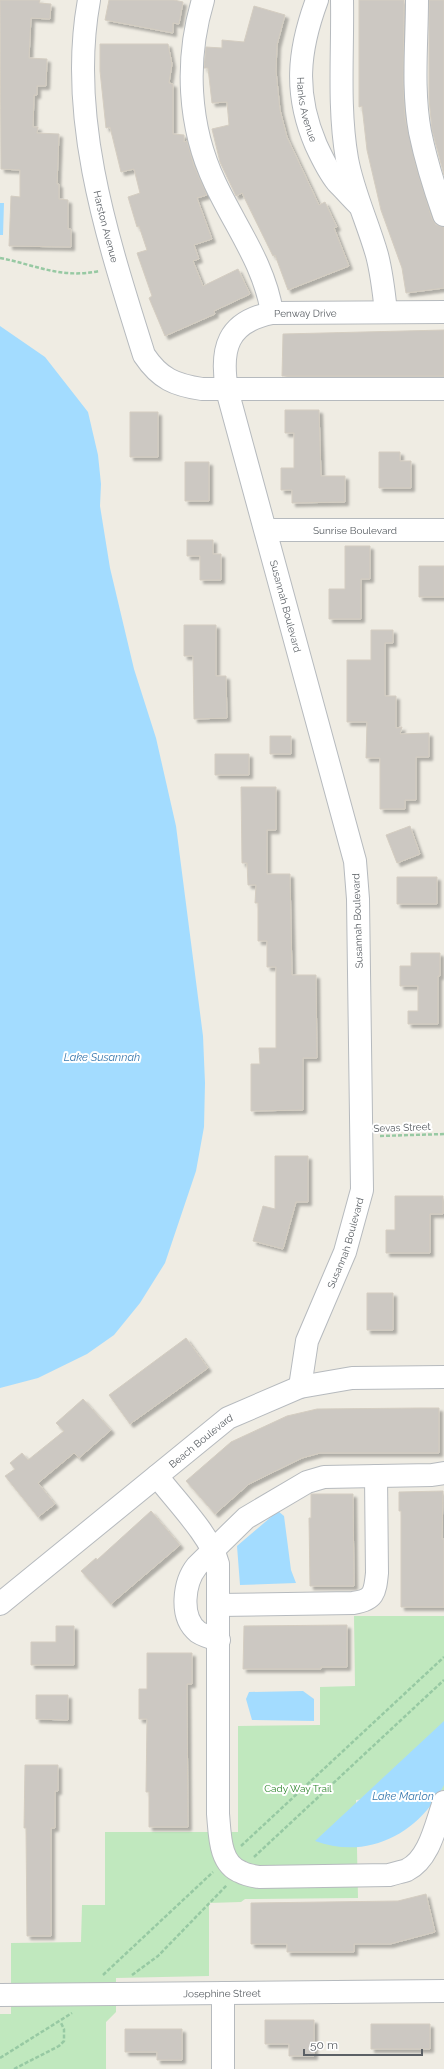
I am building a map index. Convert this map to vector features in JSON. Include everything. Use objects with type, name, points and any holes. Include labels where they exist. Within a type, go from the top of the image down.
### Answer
[{"type":"street","name":"Harston Avenue","points":[[89,0],[83,49],[82,80],[85,115],[108,240],[144,355],[154,370],[167,379],[186,386],[227,390],[444,389]]},
{"type":"street","points":[[203,0],[198,18],[192,58],[192,90],[195,122],[209,169],[262,275],[269,296],[272,313]]},
{"type":"street","name":"Hanks Avenue","points":[[317,0],[307,25],[302,52],[300,79],[302,104],[310,131],[323,160],[336,181],[359,205]]},
{"type":"street","name":"Hanks Avenue","points":[[342,0],[343,112],[347,159],[359,205],[376,254],[382,279],[386,312]]},
{"type":"street","points":[[417,0],[416,90],[420,131],[430,173],[444,215]]},
{"type":"street","name":"Penway Drive","points":[[227,390],[224,369],[225,352],[233,334],[245,322],[256,316],[272,313],[444,312]]},
{"type":"street","name":"Susannah Boulevard","points":[[227,390],[355,861],[358,899],[362,1190],[345,1252],[307,1341],[300,1387]]},
{"type":"street","name":"Sunrise Boulevard","points":[[266,530],[444,530]]},
{"type":"street","name":"Beach Boulevard","points":[[0,1604],[228,1418],[300,1387],[352,1378],[444,1377]]},
{"type":"street","points":[[218,1640],[198,1632],[190,1622],[186,1610],[186,1595],[191,1573],[246,1518],[307,1482],[324,1477],[432,1475],[444,1473]]},
{"type":"street","points":[[157,1476],[213,1550],[218,1564],[218,1814],[220,1844],[226,1859],[239,1872],[259,1877],[389,1875],[408,1870],[419,1861],[427,1847],[444,1802]]},
{"type":"street","points":[[218,1605],[353,1603],[365,1601],[373,1595],[376,1586],[376,1476]]},
{"type":"street","name":"Josephine Street","points":[[0,1995],[444,1991]]},
{"type":"street","points":[[223,1993],[223,2069]]},
{"type":"path","points":[[0,258],[66,274],[84,274],[117,268]]},
{"type":"path","name":"Sevas Street","points":[[361,1136],[444,1134]]},
{"type":"path","points":[[239,1847],[444,1657]]},
{"type":"path","points":[[102,1976],[215,1870]]},
{"type":"path","points":[[0,2058],[61,2022],[64,2029],[64,2041],[59,2046],[14,2069]]},
{"type":"green space","name":"Cady Way Trail","points":[[354,1616],[444,1616],[444,1790],[356,1800],[358,1898],[245,1899],[241,1902],[209,1903],[209,1976],[116,1978],[116,2012],[106,2022],[106,2069],[0,2069],[0,2014],[11,2014],[11,1943],[81,1942],[82,1905],[105,1905],[105,1832],[238,1832],[238,1726],[320,1725],[320,1687],[355,1686]]},
{"type":"water","points":[[0,203],[4,203],[3,235],[0,235]]},
{"type":"water","name":"Lake Susannah","points":[[0,326],[45,357],[88,412],[98,455],[101,484],[100,506],[110,568],[134,669],[156,738],[176,826],[203,1036],[205,1083],[204,1127],[196,1171],[165,1263],[140,1303],[114,1335],[87,1354],[38,1378],[0,1388]]},
{"type":"water","points":[[278,1511],[284,1516],[291,1570],[296,1583],[240,1585],[237,1546]]},
{"type":"water","points":[[303,1691],[314,1699],[314,1721],[252,1720],[246,1699],[249,1692]]},
{"type":"water","name":"Lake Marlon","points":[[444,1721],[444,1785],[440,1793],[420,1818],[393,1837],[379,1843],[347,1847],[331,1846],[315,1841]]},
{"type":"building","points":[[0,0],[40,0],[39,3],[51,4],[50,19],[31,18],[29,58],[47,59],[46,86],[37,86],[37,95],[34,95],[33,127],[38,127],[37,133],[59,134],[57,184],[59,184],[59,199],[68,200],[68,229],[71,229],[71,247],[9,246],[11,196],[20,197],[20,170],[1,169]]},
{"type":"building","points":[[109,0],[174,0],[183,2],[179,24],[173,23],[173,33],[105,20]]},
{"type":"building","points":[[359,0],[404,0],[403,83],[405,118],[416,167],[432,219],[436,225],[444,227],[444,288],[406,293],[402,268],[381,210],[367,150],[362,106],[359,107]]},
{"type":"building","points":[[429,0],[444,0],[444,175],[432,130],[429,99]]},
{"type":"building","points":[[254,6],[285,15],[277,45],[276,71],[280,110],[287,137],[319,205],[325,202],[337,227],[334,228],[349,266],[288,290],[275,255],[273,256],[242,193],[236,196],[220,162],[212,129],[229,125],[227,102],[212,103],[208,68],[204,68],[206,47],[222,48],[222,40],[244,42]]},
{"type":"building","points":[[100,44],[168,44],[172,64],[169,83],[173,84],[173,134],[184,135],[184,142],[187,141],[194,166],[207,195],[197,198],[212,239],[194,245],[199,259],[193,261],[203,286],[238,269],[250,294],[214,311],[215,314],[165,336],[149,298],[152,296],[137,253],[147,250],[139,226],[137,227],[128,197],[140,193],[134,169],[121,172],[110,127],[106,128],[100,71]]},
{"type":"building","points":[[444,330],[444,376],[282,376],[283,334]]},
{"type":"building","points":[[285,410],[319,410],[321,476],[345,476],[345,502],[292,503],[292,490],[281,490],[281,468],[294,468],[294,433],[285,433]]},
{"type":"building","points":[[130,412],[158,412],[158,457],[130,457]]},
{"type":"building","points":[[379,452],[400,452],[400,461],[411,461],[411,488],[379,488]]},
{"type":"building","points":[[185,462],[209,462],[209,501],[185,501]]},
{"type":"building","points":[[187,540],[213,540],[213,554],[221,554],[221,580],[200,580],[200,556],[187,556]]},
{"type":"building","points":[[345,546],[370,546],[370,579],[361,579],[361,619],[329,619],[329,589],[345,589]]},
{"type":"building","points":[[419,566],[444,566],[444,597],[419,597]]},
{"type":"building","points":[[184,625],[216,625],[216,676],[226,676],[227,718],[194,719],[193,656],[184,656]]},
{"type":"building","points":[[371,630],[393,630],[393,643],[385,643],[385,696],[396,696],[396,728],[402,727],[400,734],[429,733],[429,757],[416,757],[416,800],[405,800],[405,809],[380,809],[380,758],[366,758],[367,722],[347,722],[347,660],[371,660]]},
{"type":"building","points":[[270,736],[291,736],[291,754],[270,754]]},
{"type":"building","points":[[215,754],[249,754],[249,775],[215,775]]},
{"type":"building","points":[[241,787],[276,787],[276,830],[267,830],[267,874],[290,874],[292,975],[316,975],[317,1058],[303,1058],[303,1110],[251,1111],[251,1064],[260,1064],[259,1048],[276,1048],[276,967],[267,967],[267,941],[258,941],[258,903],[255,903],[256,885],[248,885],[247,863],[242,863]]},
{"type":"building","points":[[410,826],[420,854],[397,863],[386,835]]},
{"type":"building","points":[[397,877],[437,877],[437,904],[397,904]]},
{"type":"building","points":[[411,953],[440,953],[440,976],[438,976],[438,1024],[408,1024],[408,1011],[418,1011],[418,986],[400,986],[400,966],[411,966]]},
{"type":"building","points":[[275,1156],[308,1156],[308,1202],[296,1202],[283,1249],[253,1241],[263,1206],[275,1209]]},
{"type":"building","points":[[395,1196],[443,1196],[443,1214],[430,1214],[430,1253],[386,1253],[386,1230],[395,1230]]},
{"type":"building","points":[[367,1293],[393,1293],[393,1330],[367,1330]]},
{"type":"building","points":[[186,1338],[208,1368],[130,1424],[109,1395]]},
{"type":"building","points":[[83,1399],[111,1430],[79,1458],[74,1453],[38,1483],[55,1504],[38,1517],[5,1476],[15,1469],[10,1463],[22,1453],[28,1460],[64,1431],[56,1423]]},
{"type":"building","points":[[439,1408],[439,1453],[320,1453],[302,1458],[249,1484],[215,1514],[186,1481],[231,1442],[287,1416],[317,1409]]},
{"type":"building","points":[[443,1491],[442,1539],[444,1539],[444,1607],[401,1607],[401,1511],[399,1511],[399,1492]]},
{"type":"building","points":[[311,1494],[353,1494],[354,1586],[310,1586],[309,1518],[311,1518]]},
{"type":"building","points":[[151,1511],[180,1545],[111,1604],[81,1571],[96,1558],[97,1560]]},
{"type":"building","points":[[347,1625],[347,1667],[321,1667],[321,1669],[243,1669],[244,1626]]},
{"type":"building","points":[[56,1626],[74,1626],[74,1665],[31,1665],[31,1642],[56,1642]]},
{"type":"building","points":[[147,1653],[192,1653],[192,1684],[187,1684],[188,1827],[149,1827],[149,1792],[146,1792],[147,1719],[139,1719],[139,1689],[147,1689]]},
{"type":"building","points":[[36,1695],[68,1695],[68,1720],[36,1719]]},
{"type":"building","points":[[25,1765],[58,1765],[58,1791],[55,1791],[55,1828],[51,1828],[51,1936],[27,1936],[26,1828],[24,1828]]},
{"type":"building","points":[[426,1894],[435,1932],[390,1944],[354,1944],[354,1952],[287,1952],[287,1944],[251,1944],[251,1903],[398,1901]]},
{"type":"building","points":[[265,2020],[314,2020],[314,2056],[289,2056],[289,2044],[265,2044]]},
{"type":"building","points":[[371,2024],[430,2024],[430,2049],[371,2049]]},
{"type":"building","points":[[125,2029],[182,2029],[182,2060],[157,2060],[157,2052],[125,2052]]}]
